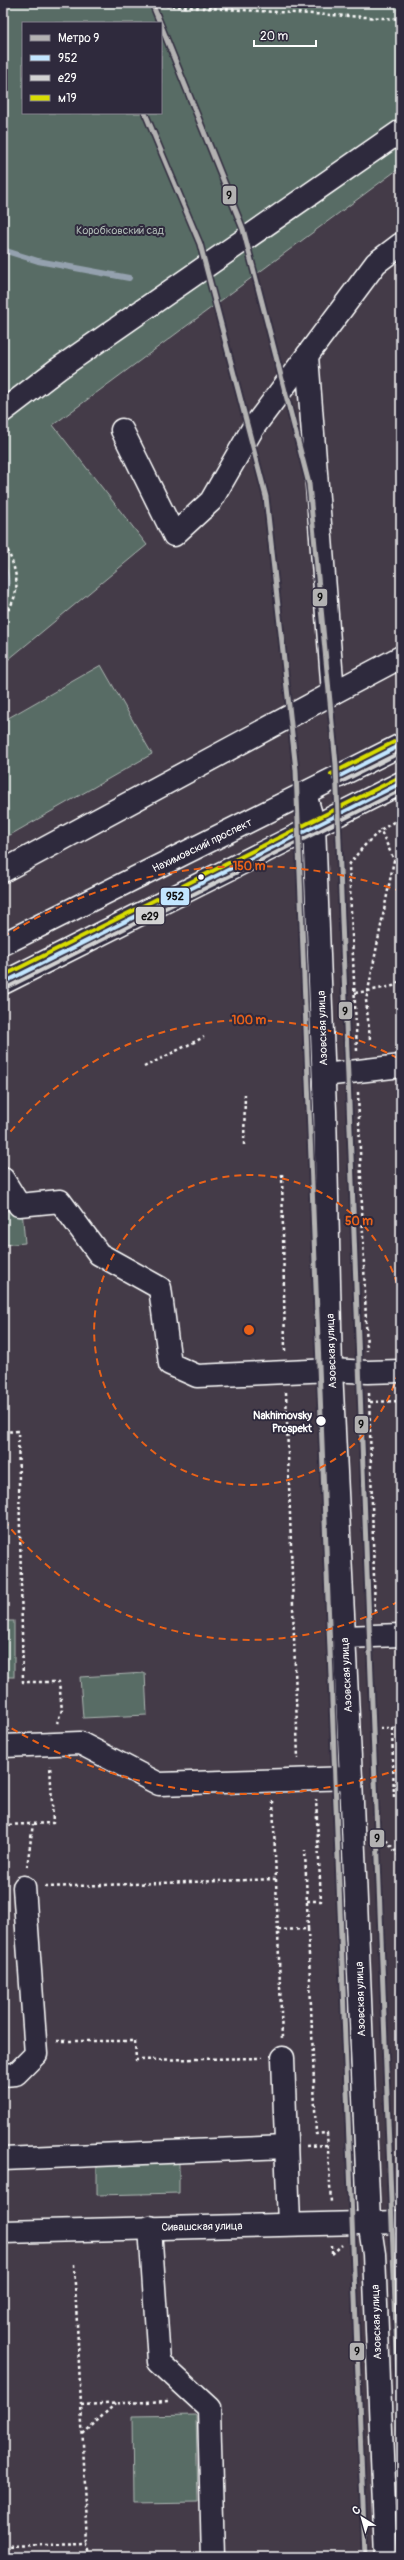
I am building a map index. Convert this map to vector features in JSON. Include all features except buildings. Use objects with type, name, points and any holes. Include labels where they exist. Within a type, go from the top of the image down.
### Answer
[{"type":"street","points":[[3,411],[58,369],[401,131]]},
{"type":"street","points":[[122,430],[174,535],[211,502],[253,428],[376,263],[401,244]]},
{"type":"street","points":[[307,356],[333,693]]},
{"type":"street","points":[[3,872],[401,657]]},
{"type":"street","name":"Нахимовский проспект","points":[[3,944],[401,745]]},
{"type":"street","points":[[3,983],[401,782]]},
{"type":"street","name":"Азовская улица","points":[[305,794],[314,825],[324,1075],[331,1370],[351,1778],[369,2222],[374,2254],[392,2518],[386,2557]]},
{"type":"street","points":[[324,1075],[401,1066]]},
{"type":"street","points":[[3,1179],[19,1205],[60,1201],[99,1254],[160,1288],[170,1364],[197,1376],[331,1370],[368,1372],[401,1371]]},
{"type":"street","points":[[344,1638],[401,1635]]},
{"type":"street","points":[[3,1746],[80,1743],[159,1784],[351,1778]]},
{"type":"street","points":[[3,2075],[16,2074],[36,2054],[24,1887]]},
{"type":"street","points":[[283,2058],[289,2224]]},
{"type":"street","points":[[3,2159],[286,2147]]},
{"type":"street","name":"Сивашская улица","points":[[3,2232],[150,2227],[401,2222]]},
{"type":"street","points":[[150,2227],[159,2362],[209,2408],[213,2557]]},
{"type":"path","points":[[118,3],[401,19]]},
{"type":"path","points":[[3,539],[18,575],[12,606],[3,617]]},
{"type":"path","points":[[375,1636],[370,1402],[349,865],[362,847],[380,829],[401,818]]},
{"type":"path","points":[[370,1039],[366,1000],[394,860],[380,829]]},
{"type":"path","points":[[355,993],[393,986],[401,980]]},
{"type":"path","points":[[144,1067],[204,1037]]},
{"type":"path","points":[[244,1145],[245,1092]]},
{"type":"path","points":[[282,1174],[286,1372],[307,1779],[320,1901],[307,1901]]},
{"type":"path","points":[[370,1402],[401,1400]]},
{"type":"path","points":[[3,1432],[18,1431],[23,1682],[59,1682],[62,1710],[50,1744],[52,1823],[3,1825]]},
{"type":"path","points":[[380,1728],[401,1727]]},
{"type":"path","points":[[392,1728],[394,1797]]},
{"type":"path","points":[[36,2054],[58,2041],[135,2041],[136,2060],[283,2058],[272,1780]]},
{"type":"path","points":[[33,1824],[24,1887],[276,1879]]},
{"type":"path","points":[[386,1840],[401,1858]]},
{"type":"path","points":[[305,1850],[316,2134],[327,2133],[330,2194]]},
{"type":"path","points":[[278,1930],[308,1929]]},
{"type":"path","points":[[74,2264],[88,2544],[90,2557]]},
{"type":"path","points":[[81,2404],[200,2400]]},
{"type":"path","points":[[83,2434],[115,2404]]},
{"type":"path","points":[[3,2546],[88,2544]]},
{"type":"green space","name":"Коробковский сад","points":[[3,3],[401,3],[401,167],[53,425],[147,545],[3,664]]},
{"type":"green space","points":[[101,665],[152,754],[3,839],[3,721]]},
{"type":"green space","points":[[22,1210],[25,1243],[3,1245],[3,1211]]},
{"type":"green space","points":[[3,1621],[14,1621],[14,1677],[3,1677]]},
{"type":"green space","points":[[145,1673],[147,1715],[83,1718],[80,1677]]},
{"type":"green space","points":[[179,2163],[179,2193],[97,2195],[97,2166]]},
{"type":"green space","points":[[196,2415],[198,2503],[133,2504],[132,2416]]},
{"type":"water","points":[[3,561],[7,571],[9,589],[3,604]]},
{"type":"waterway","points":[[3,250],[38,261],[129,278]]},
{"type":"metro line","name":"9","points":[[152,3],[160,22]]},
{"type":"metro line","name":"9","points":[[162,28],[243,229],[309,484],[336,764],[401,2459]]},
{"type":"metro line","name":"9","points":[[145,114],[200,244],[266,497],[296,770],[365,2557]]},
{"type":"transit line","name":"м19","points":[[331,774],[398,740]]},
{"type":"transit line","name":"952","points":[[334,779],[401,745]]},
{"type":"transit line","name":"е29","points":[[337,784],[401,752]]},
{"type":"transit line","name":"м19","points":[[3,976],[398,778]]},
{"type":"transit line","name":"952","points":[[3,983],[401,783]]},
{"type":"transit line","name":"е29","points":[[6,988],[401,790]]},
{"type":"place","name":"Nakhimovsky Prospekt","points":[[321,1421]]}]
